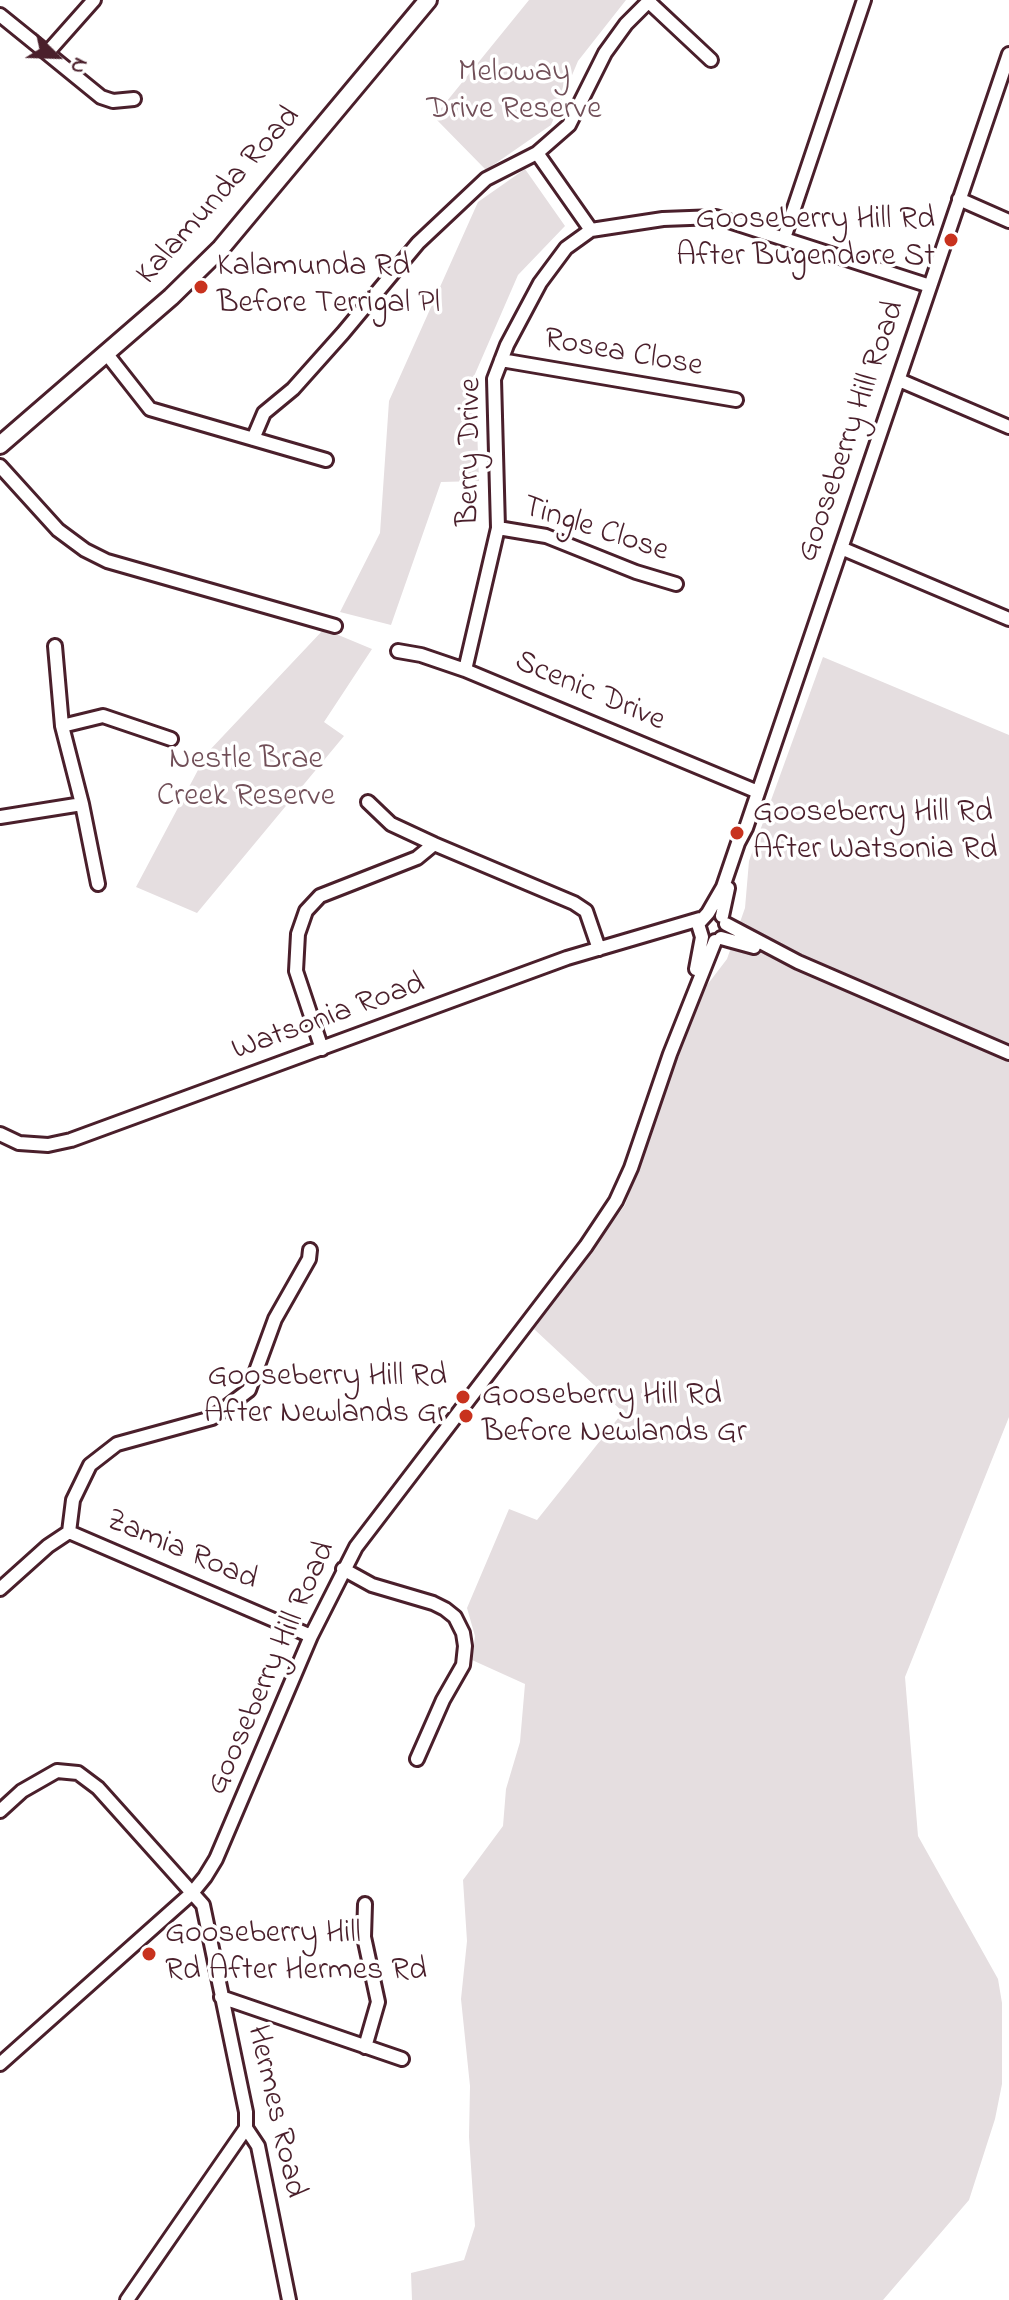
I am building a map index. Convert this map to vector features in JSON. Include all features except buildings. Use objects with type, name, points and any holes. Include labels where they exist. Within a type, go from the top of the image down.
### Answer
[{"type":"main road","name":"Kalamunda Road","points":[[0,445],[171,297],[221,248],[428,0]]},
{"type":"street","points":[[47,53],[94,0]]},
{"type":"street","points":[[253,439],[264,413],[293,389],[418,243],[486,179],[537,153],[569,125],[605,53],[649,0],[711,60]]},
{"type":"street","points":[[784,238],[864,0]]},
{"type":"street","points":[[0,15],[106,100],[134,99]]},
{"type":"street","name":"Gooseberry Hill Road","points":[[670,1054],[699,958],[701,936],[698,930],[714,918],[738,843],[746,828],[1009,54]]},
{"type":"street","points":[[537,153],[591,230],[663,219],[716,217],[930,286]]},
{"type":"street","points":[[959,199],[1009,221]]},
{"type":"street","name":"Berry Drive","points":[[465,670],[498,528],[494,379],[540,283],[566,248],[591,230]]},
{"type":"street","points":[[106,353],[150,409],[326,460]]},
{"type":"street","name":"Rosea Close","points":[[501,360],[736,400]]},
{"type":"street","points":[[899,380],[1009,427]]},
{"type":"street","points":[[0,466],[58,530],[85,550],[107,561],[335,626]]},
{"type":"street","name":"Tingle Close","points":[[498,528],[546,536],[636,572],[676,584]]},
{"type":"street","points":[[841,548],[1009,619]]},
{"type":"street","points":[[55,646],[62,726],[98,884]]},
{"type":"street","name":"Scenic Drive","points":[[398,651],[421,655],[465,670],[758,792]]},
{"type":"street","points":[[62,726],[103,716],[171,739]]},
{"type":"street","points":[[368,802],[391,824],[586,911],[599,949]]},
{"type":"street","points":[[0,817],[82,804]]},
{"type":"street","points":[[322,1049],[296,971],[298,934],[306,911],[320,896],[417,858],[434,844]]},
{"type":"street","points":[[714,918],[798,962],[1009,1053]]},
{"type":"street","name":"Gooseberry Hill Road","points":[[0,2064],[192,1893],[216,1859],[311,1636],[343,1569],[367,1530],[601,1225],[631,1168],[670,1054],[718,939],[726,932],[714,918]]},
{"type":"street","name":"Watsonia Road","points":[[0,1134],[19,1143],[48,1145],[71,1140],[567,958],[675,926],[714,918]]},
{"type":"street","points":[[675,926],[701,936],[743,943],[777,958],[798,962]]},
{"type":"street","points":[[69,1532],[73,1500],[90,1465],[117,1444],[212,1418],[249,1390],[275,1319],[309,1259],[310,1250]]},
{"type":"street","name":"Zamia Road","points":[[0,1589],[48,1546],[69,1532],[311,1636]]},
{"type":"street","points":[[343,1569],[372,1585],[445,1609],[455,1617],[463,1633],[463,1665],[443,1700],[417,1759]]},
{"type":"street","name":"Hermes Road","points":[[0,1811],[22,1791],[57,1771],[78,1773],[98,1788],[203,1905],[246,2112],[246,2128],[258,2146],[289,2300]]},
{"type":"street","points":[[365,1904],[364,1937],[378,2002],[365,2047]]},
{"type":"street","points":[[221,1997],[402,2059]]},
{"type":"street","points":[[127,2300],[246,2128]]},
{"type":"green space","name":"Meloway Drive Reserve","points":[[529,0],[626,0],[578,61],[551,125],[486,170],[434,117]]},
{"type":"green space","points":[[525,169],[565,226],[518,275],[475,374],[479,481],[441,482],[391,625],[340,612],[380,533],[389,401],[478,202]]},
{"type":"green space","name":"Nestle Brae Creek Reserve","points":[[324,629],[372,649],[324,722],[344,736],[197,913],[136,887],[207,753]]},
{"type":"green space","points":[[823,657],[1009,735],[1009,1417],[905,1677],[918,1836],[998,1979],[1002,2003],[1002,2084],[995,2119],[969,2200],[883,2300],[412,2300],[411,2273],[464,2260],[475,2226],[469,2137],[470,2086],[461,1999],[467,1941],[463,1880],[503,1826],[506,1789],[520,1742],[525,1684],[472,1660],[475,1636],[467,1608],[509,1509],[537,1520],[623,1412],[534,1329],[625,1205],[701,993],[727,959],[745,908],[749,861]]},
{"type":"place","name":"Gooseberry Hill Rd After Bugendore St","points":[[951,240]]},
{"type":"place","name":"Kalamunda Rd Before Terrigal Pl","points":[[201,287]]},
{"type":"place","name":"Gooseberry Hill Rd After Watsonia Rd","points":[[737,833]]},
{"type":"place","name":"Gooseberry Hill Rd After Newlands Gr","points":[[463,1397]]},
{"type":"place","name":"Gooseberry Hill Rd Before Newlands Gr","points":[[466,1416]]},
{"type":"place","name":"Gooseberry Hill Rd After Hermes Rd","points":[[149,1954]]}]
